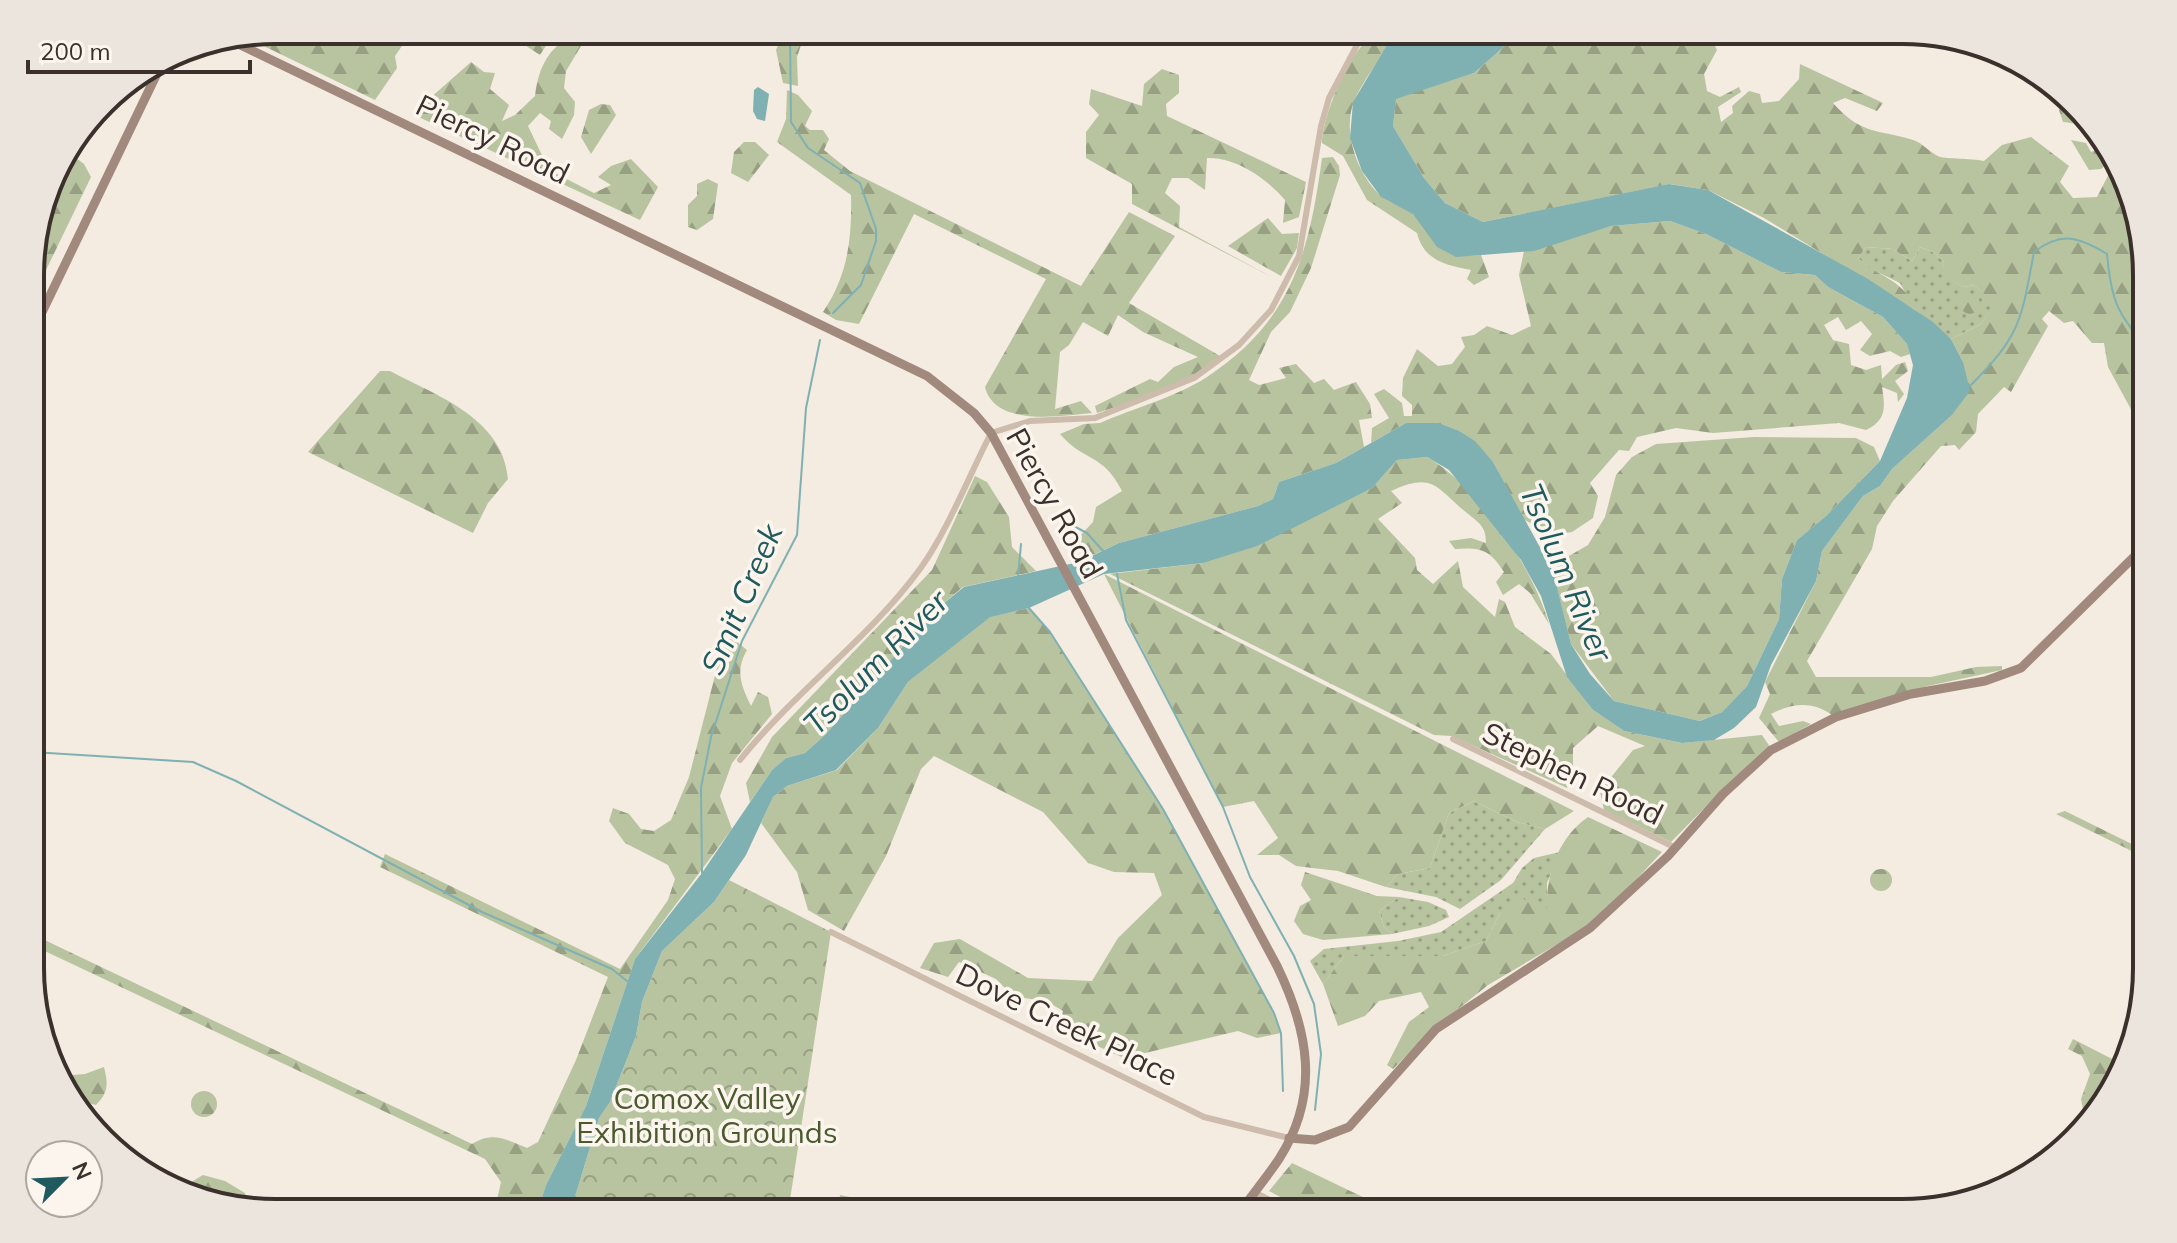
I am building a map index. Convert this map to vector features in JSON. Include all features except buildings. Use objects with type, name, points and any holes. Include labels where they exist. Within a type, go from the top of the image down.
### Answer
[{"type":"main road","name":"Piercy Road","points":[[243,46],[927,376],[974,413],[991,433],[1059,557],[1277,966],[1298,1013],[1306,1053],[1305,1077],[1289,1138],[1280,1157],[1249,1199]]},
{"type":"main road","points":[[44,308],[155,78]]},
{"type":"main road","points":[[1289,1138],[1315,1140],[1349,1127],[1436,1029],[1590,928],[1753,765],[1813,727],[1911,694],[1985,681],[2021,668],[2133,558]]},
{"type":"street","points":[[740,760],[805,688],[863,635],[921,567],[991,433],[1030,421],[1095,418],[1194,378],[1239,345],[1271,310],[1299,256],[1325,112],[1358,44]]},
{"type":"street","name":"Stephen Road","points":[[1453,739],[1674,847]]},
{"type":"street","name":"Dove Creek Place","points":[[831,932],[1204,1117],[1289,1138]]},
{"type":"street","points":[[1254,1192],[1268,1199]]},
{"type":"green space","points":[[403,44],[395,56],[397,68],[375,100],[261,45]]},
{"type":"green space","points":[[523,44],[547,44],[540,55]]},
{"type":"green space","points":[[560,44],[581,46],[566,71],[564,88],[575,102],[574,115],[562,139],[549,129],[551,121],[540,113],[528,126],[549,170],[594,193],[611,185],[598,177],[611,166],[631,159],[658,187],[640,220],[412,114],[471,62],[484,72],[495,73],[490,89],[509,105],[502,121],[515,115],[535,96],[544,63]]},
{"type":"green space","points":[[778,44],[801,44],[797,57],[798,86],[783,83],[776,50]]},
{"type":"green space","points":[[1363,44],[1387,46],[1358,92],[1351,111],[1351,138],[1365,176],[1381,196],[1413,214],[1445,251],[1481,255],[1489,277],[1474,285],[1467,279],[1471,270],[1431,256],[1417,233],[1367,200],[1343,156],[1322,143],[1339,84]]},
{"type":"green space","points":[[1507,44],[1714,44],[1717,50],[1704,74],[1707,91],[1720,97],[1739,87],[1741,92],[1718,107],[1721,122],[1733,113],[1732,106],[1749,91],[1760,94],[1762,103],[1779,101],[1799,79],[1800,64],[1883,103],[1877,111],[1845,98],[1833,103],[1852,121],[1917,141],[1940,157],[1984,161],[2002,145],[2031,137],[2069,166],[2060,182],[2073,198],[2097,197],[2109,173],[2129,230],[2133,260],[2133,413],[2108,367],[2104,343],[2092,343],[2073,321],[2064,323],[2049,311],[2042,319],[2048,326],[2011,392],[2004,387],[1978,414],[1976,432],[1959,450],[1955,445],[1941,446],[1893,501],[1877,526],[1872,549],[1807,661],[1816,677],[1931,677],[1976,667],[2002,666],[2002,670],[1928,686],[1832,715],[1817,707],[1802,705],[1787,708],[1771,714],[1779,726],[1803,721],[1811,724],[1779,742],[1759,718],[1770,694],[1765,682],[1816,581],[1822,551],[1863,496],[1880,486],[1892,469],[1951,416],[1963,362],[1951,339],[1981,324],[1995,304],[1974,285],[1963,287],[1942,273],[1944,262],[1935,253],[1920,247],[1912,261],[1893,249],[1866,247],[1858,258],[1899,286],[1915,310],[1764,218],[1708,190],[1670,184],[1483,222],[1445,203],[1424,178],[1393,126],[1396,98],[1474,73]]},
{"type":"green space","points":[[1162,69],[1179,75],[1179,93],[1166,104],[1167,116],[1306,182],[1299,217],[1283,223],[1285,200],[1260,177],[1229,161],[1207,158],[1205,190],[1188,178],[1172,178],[1165,193],[1180,206],[1179,227],[1279,281],[1132,204],[1132,184],[1086,158],[1086,132],[1099,115],[1089,104],[1091,89],[1142,106],[1144,84]]},
{"type":"green space","points":[[787,90],[798,95],[812,111],[805,126],[810,130],[823,130],[829,139],[824,150],[850,171],[1081,286],[1129,212],[1175,236],[1129,303],[1220,356],[1179,384],[1097,413],[1095,406],[1150,379],[1158,382],[1174,367],[1198,357],[1143,332],[1118,315],[1108,336],[1083,322],[1069,345],[1060,352],[1055,409],[1081,401],[1092,413],[1047,417],[1015,414],[1001,408],[991,400],[985,387],[1046,279],[914,214],[859,324],[836,320],[823,312],[838,284],[847,256],[851,195],[777,142],[786,119]]},
{"type":"green space","points":[[601,104],[610,105],[616,115],[591,154],[581,137],[589,110]]},
{"type":"green space","points":[[2061,108],[2078,125],[2063,122]]},
{"type":"green space","points":[[2071,140],[2086,143],[2091,152],[2096,150],[2105,166],[2101,169],[2089,170]]},
{"type":"green space","points":[[744,142],[755,142],[769,155],[748,182],[731,173],[734,152]]},
{"type":"green space","points":[[1333,157],[1340,175],[1311,268],[1290,312],[1271,332],[1249,380],[1259,385],[1286,378],[1279,368],[1296,364],[1314,383],[1324,379],[1334,390],[1356,382],[1370,404],[1372,418],[1359,420],[1364,447],[1336,463],[1279,482],[1273,499],[1258,506],[1119,543],[1093,555],[1077,539],[1093,522],[1096,507],[1122,491],[1108,470],[1060,434],[1084,424],[1100,423],[1195,384],[1236,355],[1259,333],[1292,282],[1310,224],[1322,158]]},
{"type":"green space","points":[[76,158],[84,164],[91,177],[44,274],[52,215]]},
{"type":"green space","points":[[708,179],[718,184],[713,219],[697,230],[688,227],[688,205],[697,196],[697,184]]},
{"type":"green space","points":[[1268,218],[1282,234],[1299,233],[1297,248],[1281,276],[1228,246]]},
{"type":"green space","points":[[1670,221],[1706,234],[1781,272],[1815,275],[1828,287],[1883,317],[1907,344],[1910,354],[1901,357],[1890,351],[1870,356],[1860,350],[1872,334],[1861,321],[1846,330],[1838,317],[1824,325],[1833,340],[1849,344],[1851,365],[1866,370],[1881,365],[1882,379],[1896,365],[1905,362],[1908,371],[1895,381],[1904,394],[1898,402],[1897,393],[1882,387],[1883,412],[1878,422],[1866,430],[1839,423],[1713,433],[1676,428],[1637,437],[1629,451],[1619,450],[1590,483],[1598,496],[1593,518],[1572,532],[1552,535],[1523,519],[1493,462],[1406,423],[1371,443],[1372,428],[1389,418],[1374,394],[1384,389],[1402,403],[1404,416],[1412,416],[1412,405],[1402,396],[1403,378],[1417,349],[1438,366],[1452,364],[1465,347],[1461,337],[1474,335],[1487,326],[1512,335],[1531,326],[1519,275],[1524,251],[1611,226]]},
{"type":"green space","points":[[1866,247],[1893,249],[1912,261],[1920,247],[1935,253],[1944,262],[1943,273],[1963,287],[1974,285],[1996,304],[1981,324],[1951,339],[1915,310],[1900,283],[1869,268],[1858,258]]},
{"type":"green space","points":[[1970,294],[1977,297],[1980,304],[1977,311],[1970,314],[1963,311],[1960,304],[1963,297]]},
{"type":"green space","points":[[380,371],[390,371],[447,400],[481,425],[494,440],[508,479],[488,503],[473,533],[308,452]]},
{"type":"green space","points":[[1754,437],[1856,438],[1874,447],[1880,461],[1826,516],[1797,540],[1782,579],[1779,619],[1747,686],[1722,712],[1700,721],[1614,701],[1571,644],[1553,572],[1562,560],[1588,545],[1605,517],[1616,475],[1632,457],[1656,444]]},
{"type":"green space","points":[[1427,457],[1466,488],[1502,530],[1530,578],[1549,624],[1530,593],[1519,584],[1503,595],[1496,582],[1504,572],[1489,555],[1478,550],[1455,549],[1449,541],[1471,538],[1486,543],[1483,529],[1434,485],[1417,482],[1391,491],[1402,503],[1378,519],[1415,558],[1417,570],[1433,584],[1458,561],[1463,587],[1495,617],[1499,599],[1505,602],[1515,627],[1551,654],[1593,710],[1624,731],[1682,743],[1762,735],[1770,747],[1671,842],[1604,810],[1600,791],[1633,750],[1645,746],[1598,726],[1573,748],[1573,773],[1567,788],[1452,736],[1434,735],[1110,574],[1203,563],[1372,488],[1397,460]]},
{"type":"green space","points":[[975,476],[987,482],[1009,517],[1012,547],[1036,571],[963,587],[933,612],[826,734],[805,753],[786,758],[772,770],[750,802],[746,783],[772,737],[932,570]]},
{"type":"green space","points":[[1104,574],[1574,811],[1545,829],[1517,822],[1474,801],[1449,813],[1430,868],[1398,874],[1386,887],[1338,871],[1296,866],[1279,855],[1257,855],[1278,838],[1254,801],[1223,807]]},
{"type":"green space","points":[[1029,608],[1050,632],[1163,809],[1274,1013],[1281,1033],[1257,1038],[1238,1031],[1124,1058],[1084,1040],[1060,1023],[1063,1011],[1048,1002],[1013,996],[996,979],[959,962],[948,977],[920,968],[934,943],[960,939],[1028,978],[1092,981],[1118,938],[1162,895],[1154,873],[1114,872],[1088,863],[1043,812],[934,756],[921,769],[886,856],[844,931],[808,910],[797,872],[761,823],[773,797],[787,786],[837,770],[878,728],[908,682],[990,616]]},
{"type":"green space","points":[[731,637],[747,650],[741,665],[744,691],[751,706],[758,692],[768,697],[772,714],[732,763],[720,796],[732,829],[635,959],[586,1106],[542,1199],[497,1199],[501,1182],[485,1159],[44,951],[44,940],[472,1144],[493,1137],[527,1148],[538,1142],[576,1060],[608,977],[380,867],[385,854],[620,969],[668,900],[675,879],[668,865],[625,843],[609,821],[613,808],[629,814],[641,829],[654,831],[671,820],[689,777],[720,656]]},
{"type":"green space","points":[[1474,801],[1517,822],[1545,829],[1501,880],[1460,909],[1436,897],[1386,887],[1398,874],[1430,868],[1449,813]]},
{"type":"green space","points":[[2065,811],[2133,845],[2133,852],[2056,814]]},
{"type":"green space","points":[[1588,817],[1662,852],[1597,921],[1488,985],[1431,1031],[1393,1069],[1387,1065],[1409,1022],[1429,1007],[1421,992],[1379,1001],[1365,1016],[1338,1026],[1323,984],[1344,956],[1443,956],[1486,941],[1500,913],[1521,898],[1547,908],[1549,882],[1556,857],[1569,835]]},
{"type":"green space","points":[[1560,852],[1547,883],[1547,908],[1500,913],[1486,941],[1443,956],[1344,956],[1323,984],[1310,961],[1324,949],[1398,941],[1441,932],[1513,883],[1522,868],[1534,858]]},
{"type":"green space","points":[[1881,869],[1889,872],[1892,880],[1889,888],[1881,891],[1873,888],[1870,880],[1873,872]]},
{"type":"green space","points":[[1305,872],[1377,896],[1399,897],[1379,911],[1384,927],[1392,934],[1323,940],[1303,934],[1294,921],[1300,906],[1311,900],[1301,885]]},
{"type":"green space","name":"Comox Valley Exhibition Grounds","points":[[729,880],[831,932],[790,1199],[574,1199],[599,1118],[610,1102],[636,1036],[642,1002],[662,951],[714,902]]},
{"type":"green space","points":[[1399,897],[1428,902],[1446,910],[1449,917],[1429,926],[1392,934],[1384,927],[1379,911]]},
{"type":"green space","points":[[2073,1039],[2113,1060],[2102,1084],[2083,1111],[2081,1099],[2090,1074],[2082,1056],[2068,1049]]},
{"type":"green space","points":[[104,1067],[107,1083],[96,1105],[88,1103],[71,1075]]},
{"type":"green space","points":[[204,1091],[213,1095],[217,1104],[213,1113],[204,1117],[195,1113],[191,1104],[195,1095]]},
{"type":"green space","points":[[1292,1163],[1367,1199],[1284,1199],[1269,1191]]},
{"type":"green space","points":[[203,1175],[225,1181],[245,1193],[246,1197],[215,1191],[191,1182]]},
{"type":"green space","points":[[840,1195],[860,1199],[840,1199]]},
{"type":"water","name":"Tsolum River","points":[[1388,44],[1507,44],[1474,73],[1396,99],[1393,126],[1424,178],[1445,203],[1483,222],[1669,184],[1708,190],[1868,279],[1933,322],[1951,339],[1963,362],[1970,391],[1951,416],[1892,469],[1880,486],[1863,496],[1822,551],[1816,581],[1771,665],[1756,707],[1734,728],[1714,740],[1682,743],[1624,731],[1593,710],[1567,677],[1541,596],[1521,560],[1449,470],[1427,457],[1397,460],[1372,488],[1257,546],[1203,563],[1104,574],[1029,608],[990,617],[908,682],[878,728],[836,770],[787,786],[773,797],[746,855],[714,902],[662,951],[642,1002],[636,1036],[610,1102],[599,1118],[574,1199],[542,1199],[586,1106],[635,959],[702,873],[772,770],[786,758],[805,753],[826,734],[933,612],[964,587],[1079,562],[1119,543],[1258,506],[1273,499],[1279,482],[1336,463],[1406,423],[1438,423],[1475,441],[1493,462],[1553,571],[1571,644],[1590,674],[1614,701],[1700,721],[1722,712],[1747,686],[1779,619],[1782,579],[1797,540],[1826,516],[1880,461],[1907,398],[1913,365],[1907,344],[1883,317],[1828,287],[1815,275],[1781,272],[1706,234],[1670,221],[1611,226],[1534,251],[1456,257],[1437,247],[1413,214],[1381,197],[1362,171],[1350,138],[1353,102]]},
{"type":"water","points":[[758,87],[769,94],[765,121],[757,119],[753,111],[754,90]]},
{"type":"waterway","name":"Smit Creek","points":[[790,44],[791,122],[808,148],[860,183],[876,229],[876,241],[861,285],[833,313]]},
{"type":"waterway","points":[[1970,386],[2000,353],[2016,326],[2034,252],[2053,241],[2079,240],[2107,254],[2117,304],[2133,330]]},
{"type":"waterway","name":"Smit Creek","points":[[702,873],[701,788],[711,737],[742,641],[797,535],[806,408],[820,340]]},
{"type":"waterway","points":[[1064,521],[1087,533],[1104,552]]},
{"type":"waterway","points":[[1018,577],[1021,544]]},
{"type":"waterway","points":[[1117,574],[1126,620],[1223,807],[1250,877],[1294,956],[1314,1004],[1321,1054],[1315,1110]]},
{"type":"waterway","points":[[1028,607],[1050,632],[1163,809],[1274,1013],[1281,1033],[1283,1091]]},
{"type":"waterway","points":[[44,753],[193,762],[236,781],[482,912],[612,969],[627,981]]}]
